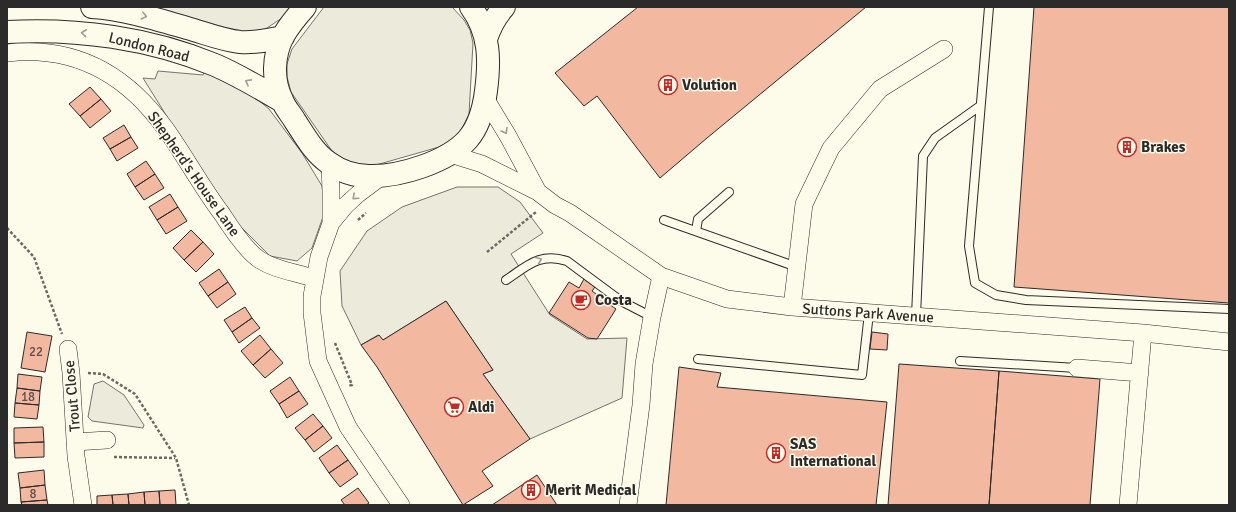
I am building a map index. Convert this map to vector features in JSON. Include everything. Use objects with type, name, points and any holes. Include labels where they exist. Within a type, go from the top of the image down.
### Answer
[{"type":"main road","name":"London Road","points":[[92,7],[113,9],[130,13],[229,40],[252,42],[283,37]]},
{"type":"main road","points":[[305,7],[283,37],[276,57],[274,67],[275,78],[282,101],[319,156],[330,164],[351,173],[367,176],[382,176],[421,167],[437,161],[450,154],[470,137],[481,114],[485,98],[488,66],[488,51],[482,25],[471,7]]},
{"type":"main road","points":[[486,39],[498,13],[504,7]]},
{"type":"main road","name":"London Road","points":[[7,32],[38,30],[70,32],[110,36],[153,45],[194,57],[216,66],[238,76],[282,101]]},
{"type":"street","points":[[792,307],[804,204],[831,148],[880,89],[944,49]]},
{"type":"street","name":"Shepherd's House Lane","points":[[7,53],[22,51],[51,52],[70,57],[90,64],[108,74],[130,90],[151,111],[165,128],[208,196],[250,251],[260,260],[275,267],[315,278]]},
{"type":"street","name":"Suttons Park Avenue","points":[[485,98],[508,136],[538,192]]},
{"type":"street","name":"Suttons Park Avenue","points":[[450,154],[482,164],[538,192],[555,205],[570,212],[661,276],[727,299],[792,307],[1143,333],[1229,342]]},
{"type":"street","points":[[330,164],[330,223],[319,257],[315,278],[312,313],[318,361],[348,427],[401,505]]},
{"type":"street","points":[[330,223],[358,194],[382,176]]},
{"type":"street","points":[[628,505],[641,405],[644,364],[661,276]]},
{"type":"street","points":[[1128,505],[1143,333]]},
{"type":"street","name":"Trout Close","points":[[68,349],[71,372],[76,456],[83,505]]},
{"type":"street","points":[[1077,368],[1140,373]]},
{"type":"street","name":"Trout Close","points":[[75,442],[107,448]]},
{"type":"lane","points":[[989,7],[969,246],[975,283],[996,295],[1026,300],[1229,309]]},
{"type":"lane","points":[[916,316],[923,156],[935,138],[980,106]]},
{"type":"lane","points":[[696,231],[698,218],[729,192]]},
{"type":"lane","points":[[664,220],[797,267]]},
{"type":"lane","points":[[506,280],[531,263],[547,257],[557,257],[567,261],[621,301],[652,317]]},
{"type":"lane","points":[[698,358],[862,375],[869,313]]},
{"type":"lane","points":[[960,361],[1077,368]]},
{"type":"path","points":[[487,252],[540,209],[555,205]]},
{"type":"path","points":[[357,221],[367,212]]},
{"type":"path","points":[[7,228],[34,257],[68,349]]},
{"type":"path","points":[[333,339],[352,384],[333,395]]},
{"type":"path","points":[[71,372],[103,374],[135,394],[176,458],[189,505]]},
{"type":"path","points":[[107,448],[176,458]]},
{"type":"shaded area","points":[[145,7],[291,7],[282,18],[264,30],[245,33]]},
{"type":"shaded area","points":[[324,7],[452,7],[464,20],[470,30],[473,43],[469,114],[461,131],[452,140],[439,147],[376,165],[360,166],[346,161],[332,151],[291,92],[287,77],[287,64],[292,49]]},
{"type":"shaded area","points":[[158,71],[203,75],[204,72],[245,89],[269,109],[302,153],[322,186],[325,211],[312,248],[297,261],[270,256],[237,223],[184,144],[143,78],[155,79]]},
{"type":"shaded area","points":[[457,187],[498,187],[520,202],[543,233],[511,254],[550,315],[587,339],[627,338],[622,398],[530,439],[483,374],[493,370],[446,301],[383,340],[378,335],[361,345],[342,306],[340,271],[367,231],[402,207]]},
{"type":"shaded area","points":[[103,381],[124,395],[144,425],[143,428],[92,421],[88,417],[94,384]]},
{"type":"building","name":"Volution","points":[[638,7],[866,7],[660,178],[597,96],[584,106],[555,73]]},
{"type":"building","name":"Brakes","points":[[1034,7],[1229,7],[1229,303],[1014,287]]},
{"type":"building","points":[[90,87],[101,99],[80,116],[69,104]]},
{"type":"building","points":[[101,99],[111,111],[90,128],[80,116]]},
{"type":"building","points":[[124,125],[131,137],[110,149],[103,138]]},
{"type":"building","points":[[131,137],[138,148],[117,161],[110,149]]},
{"type":"building","points":[[146,161],[155,174],[135,187],[127,174]]},
{"type":"building","points":[[155,174],[164,188],[144,200],[135,187]]},
{"type":"building","points":[[170,194],[178,207],[157,220],[149,207]]},
{"type":"building","points":[[178,207],[187,221],[166,234],[157,220]]},
{"type":"building","points":[[191,230],[203,242],[184,260],[173,248]]},
{"type":"building","points":[[203,242],[214,254],[196,272],[184,260]]},
{"type":"building","points":[[219,269],[228,282],[208,296],[199,283]]},
{"type":"building","name":"Costa","points":[[584,279],[595,287],[592,291],[616,309],[597,339],[588,338],[549,313],[569,282],[579,288]]},
{"type":"building","points":[[228,282],[236,294],[217,308],[208,296]]},
{"type":"building","name":"Aldi","points":[[446,301],[493,370],[483,374],[530,439],[482,471],[493,486],[463,505],[377,367],[361,345],[379,335],[383,340]]},
{"type":"building","points":[[245,307],[252,318],[232,332],[224,320]]},
{"type":"building","points":[[252,318],[260,328],[239,343],[232,332]]},
{"type":"building","points":[[27,332],[52,336],[45,372],[21,368]]},
{"type":"building","points":[[872,332],[888,334],[887,350],[870,349]]},
{"type":"building","points":[[260,335],[271,349],[253,365],[241,351]]},
{"type":"building","points":[[271,349],[283,363],[265,378],[253,365]]},
{"type":"building","points":[[899,364],[999,371],[989,505],[888,505]]},
{"type":"building","name":"SAS International","points":[[679,367],[721,373],[717,387],[887,402],[876,505],[666,505]]},
{"type":"building","points":[[999,371],[1100,379],[1090,505],[989,505]]},
{"type":"building","points":[[18,374],[42,377],[40,391],[17,388]]},
{"type":"building","points":[[290,377],[299,391],[279,404],[270,391]]},
{"type":"building","points":[[17,388],[40,391],[39,405],[15,403]]},
{"type":"building","points":[[299,391],[308,404],[287,418],[279,404]]},
{"type":"building","points":[[15,403],[39,405],[37,419],[14,417]]},
{"type":"building","points":[[313,414],[323,426],[305,440],[295,428]]},
{"type":"building","points":[[323,426],[332,438],[314,452],[305,440]]},
{"type":"building","points":[[43,427],[44,442],[14,443],[14,428]]},
{"type":"building","points":[[44,442],[44,457],[15,458],[14,443]]},
{"type":"building","points":[[337,445],[348,460],[329,473],[319,458]]},
{"type":"building","points":[[348,460],[358,474],[340,487],[329,473]]},
{"type":"building","points":[[44,470],[45,485],[20,488],[18,473]]},
{"type":"building","name":"Merit Medical","points":[[537,475],[557,505],[492,505]]},
{"type":"building","points":[[45,485],[47,500],[21,502],[20,488]]},
{"type":"building","points":[[358,488],[369,503],[366,505],[345,505],[341,500]]},
{"type":"building","points":[[175,490],[176,505],[160,505],[159,491]]},
{"type":"building","points":[[159,491],[160,505],[145,505],[144,492]]},
{"type":"building","points":[[144,492],[145,505],[129,505],[128,494]]},
{"type":"building","points":[[128,494],[129,505],[113,505],[112,495]]},
{"type":"building","points":[[112,495],[113,505],[97,505],[97,496]]},
{"type":"building","points":[[47,500],[48,505],[22,505],[21,502]]},
{"type":"place","name":"Volution","points":[[668,85]]},
{"type":"place","name":"Brakes","points":[[1127,147]]},
{"type":"place","name":"Costa","points":[[581,300]]},
{"type":"place","name":"Aldi","points":[[454,407]]},
{"type":"place","name":"SAS International","points":[[776,453]]},
{"type":"place","name":"Merit Medical","points":[[531,490]]}]
